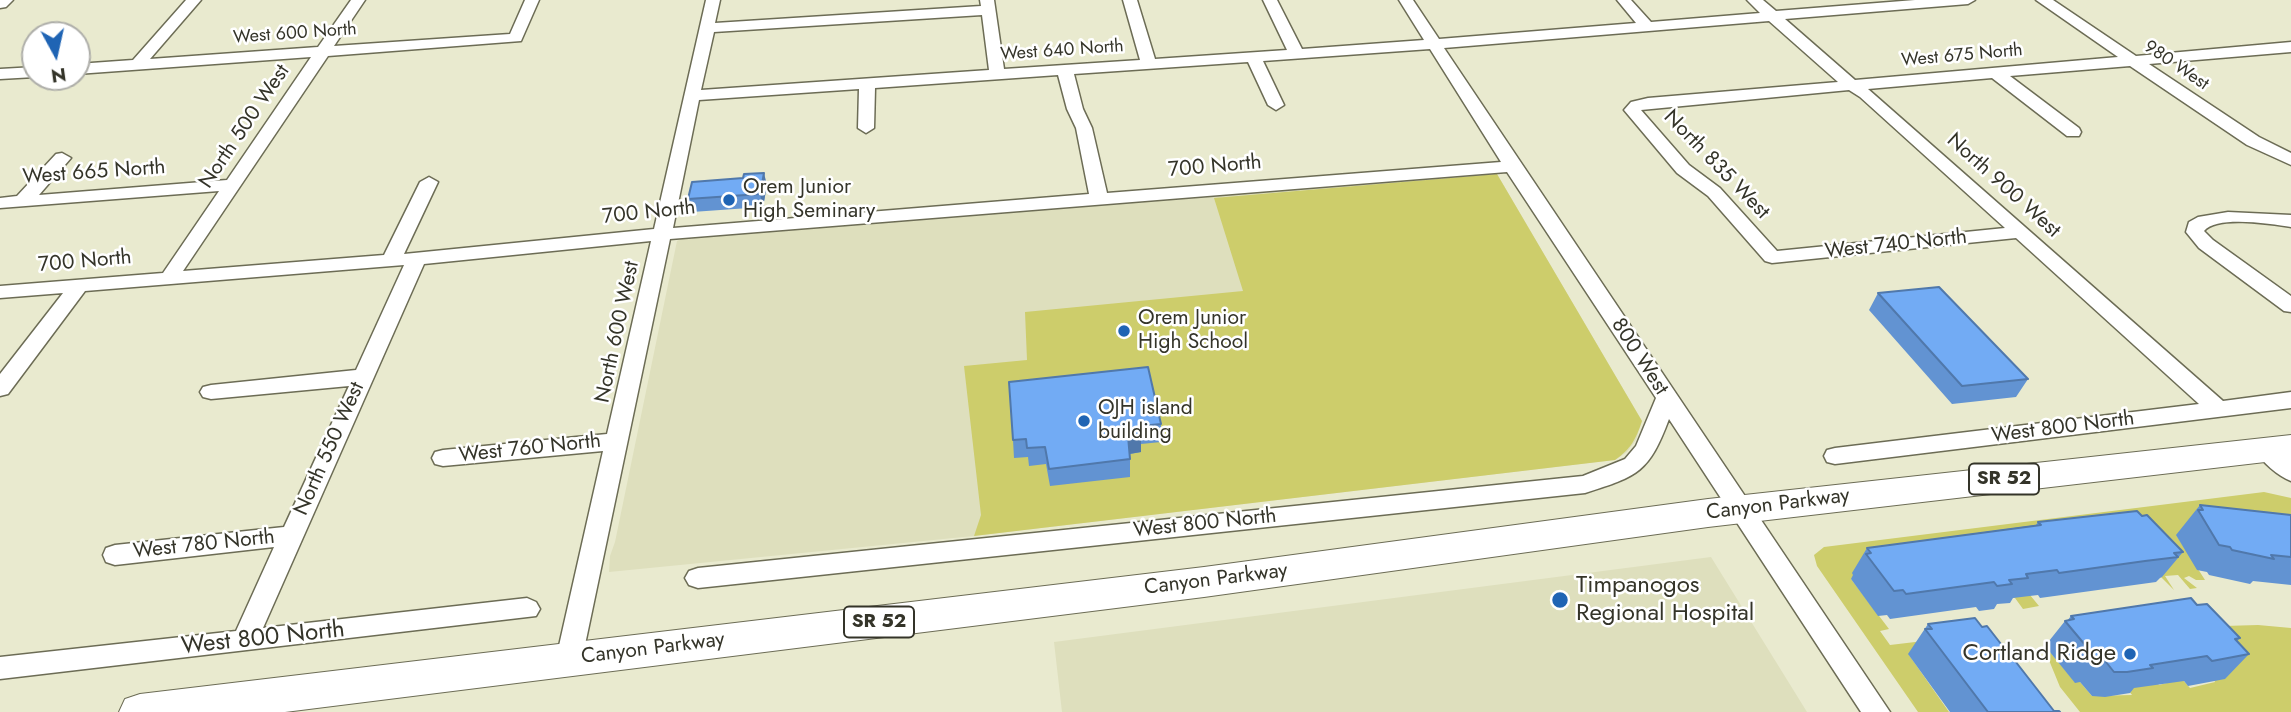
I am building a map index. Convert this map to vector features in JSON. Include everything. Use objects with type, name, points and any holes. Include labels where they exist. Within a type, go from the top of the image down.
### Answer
[{"type":"highway","name":"Canyon Parkway","points":[[140,712],[1218,580],[1742,509],[2283,456]]},
{"type":"street","points":[[137,65],[194,0]]},
{"type":"street","name":"North 500 West","points":[[169,278],[358,0]]},
{"type":"street","name":"West 600 North","points":[[91,68],[516,38],[532,0]]},
{"type":"street","name":"North 600 West","points":[[569,659],[713,0]]},
{"type":"street","points":[[848,0],[848,19]]},
{"type":"street","points":[[1130,0],[1149,64]]},
{"type":"street","points":[[1270,0],[1297,54]]},
{"type":"street","name":"800 West","points":[[1406,0],[1512,166],[1876,712]]},
{"type":"street","name":"North 900 West","points":[[1754,0],[1851,85],[1866,94],[2219,409]]},
{"type":"street","name":"West 640 North","points":[[691,96],[1434,44],[1771,16],[1903,2],[1968,0]]},
{"type":"street","name":"980 West","points":[[2043,0],[2253,141],[2291,160]]},
{"type":"street","points":[[1623,1],[1647,26]]},
{"type":"street","points":[[707,28],[848,19],[987,5],[997,75]]},
{"type":"street","name":"West 675 North","points":[[1637,105],[2291,47]]},
{"type":"street","points":[[1254,57],[1276,105]]},
{"type":"street","points":[[1065,70],[1075,109],[1084,128],[1099,199]]},
{"type":"street","points":[[0,74],[21,73]]},
{"type":"street","points":[[1996,73],[2073,132]]},
{"type":"street","points":[[866,128],[867,84]]},
{"type":"street","name":"North 835 West","points":[[1637,105],[1632,110],[1675,159],[1714,192],[1772,257]]},
{"type":"street","points":[[23,201],[62,158]]},
{"type":"street","name":"700 North","points":[[0,292],[520,250],[662,234],[1512,166]]},
{"type":"street","points":[[391,260],[429,182]]},
{"type":"street","name":"West 665 North","points":[[0,203],[233,185]]},
{"type":"street","points":[[2291,221],[2237,218],[2201,222],[2196,226],[2195,232],[2206,244],[2291,306]]},
{"type":"street","name":"West 740 North","points":[[1772,257],[2020,232]]},
{"type":"street","name":"North 550 West","points":[[244,641],[417,258]]},
{"type":"street","points":[[0,389],[79,286]]},
{"type":"street","points":[[211,392],[362,377]]},
{"type":"street","name":"West 800 North","points":[[698,578],[1586,484],[1633,465],[1646,450],[1666,399]]},
{"type":"street","name":"West 800 North","points":[[1835,456],[2291,400]]},
{"type":"street","name":"West 760 North","points":[[443,458],[618,441]]},
{"type":"street","name":"West 780 North","points":[[115,555],[293,535]]},
{"type":"street","name":"West 800 North","points":[[0,668],[527,609]]},
{"type":"shaded area","name":"Orem Junior High School","points":[[1497,174],[1642,421],[1636,440],[1627,452],[1615,460],[974,536],[609,572],[610,556],[677,241],[681,239]]},
{"type":"shaded area","points":[[1497,174],[1642,421],[1632,443],[1615,460],[974,536],[981,515],[964,366],[1027,360],[1025,312],[1243,291],[1214,198]]},
{"type":"shaded area","points":[[2264,492],[2291,498],[2291,541],[2180,531],[2177,536],[2205,580],[2196,580],[2189,576],[2184,578],[2197,588],[2190,589],[2178,575],[2165,576],[2174,590],[2161,577],[2030,595],[2039,606],[2023,609],[2015,598],[1851,579],[1889,629],[1880,631],[1890,645],[1982,634],[1909,655],[1949,712],[1918,712],[1817,566],[1814,555],[1824,547]]},
{"type":"shaded area","name":"Timpanogos Regional Hospital","points":[[1711,557],[1807,712],[1062,712],[1054,642]]},
{"type":"shaded area","points":[[2258,625],[2291,628],[2291,712],[2080,712],[2060,687],[2044,648],[2045,646],[2075,682],[2080,682],[2092,696],[2132,695],[2126,687],[2148,672],[2159,685],[2182,679],[2190,688],[2215,682],[2190,627]]},
{"type":"building","points":[[764,173],[760,194],[688,199],[692,182],[743,178],[744,174]]},
{"type":"building","points":[[1939,287],[2028,379],[1962,386],[1878,293]]},
{"type":"building","name":"OJH island building","points":[[1148,367],[1161,424],[1141,426],[1141,434],[1128,436],[1130,459],[1049,469],[1045,447],[1027,448],[1026,439],[1013,440],[1009,382]]},
{"type":"building","points":[[2200,505],[2291,515],[2291,557],[2271,555],[2274,559],[2219,545],[2198,510],[2203,510]]},
{"type":"building","points":[[2137,511],[2142,516],[2147,515],[2183,552],[2174,553],[2178,557],[2059,573],[2057,570],[2026,574],[2028,578],[2009,580],[2012,584],[1997,586],[1994,582],[1906,594],[1903,590],[1894,591],[1866,554],[1871,553],[1867,548],[2041,525],[2038,522]]},
{"type":"building","points":[[2191,598],[2197,605],[2207,604],[2240,638],[2235,639],[2249,654],[2212,661],[2207,656],[2150,665],[2153,668],[2114,672],[2102,657],[2096,658],[2065,621],[2074,619],[2071,616]]},
{"type":"building","points":[[1975,618],[1982,627],[1987,626],[2001,644],[2005,644],[2054,711],[2060,712],[1988,712],[1925,629],[1932,629],[1928,624]]},
{"type":"place","name":"Orem Junior High Seminary","points":[[729,200]]},
{"type":"place","name":"Orem Junior High School","points":[[1124,331]]},
{"type":"place","name":"OJH island building","points":[[1084,421]]},
{"type":"place","name":"Timpanogos Regional Hospital","points":[[1560,600]]},
{"type":"place","name":"Cortland Ridge","points":[[2130,654]]}]
